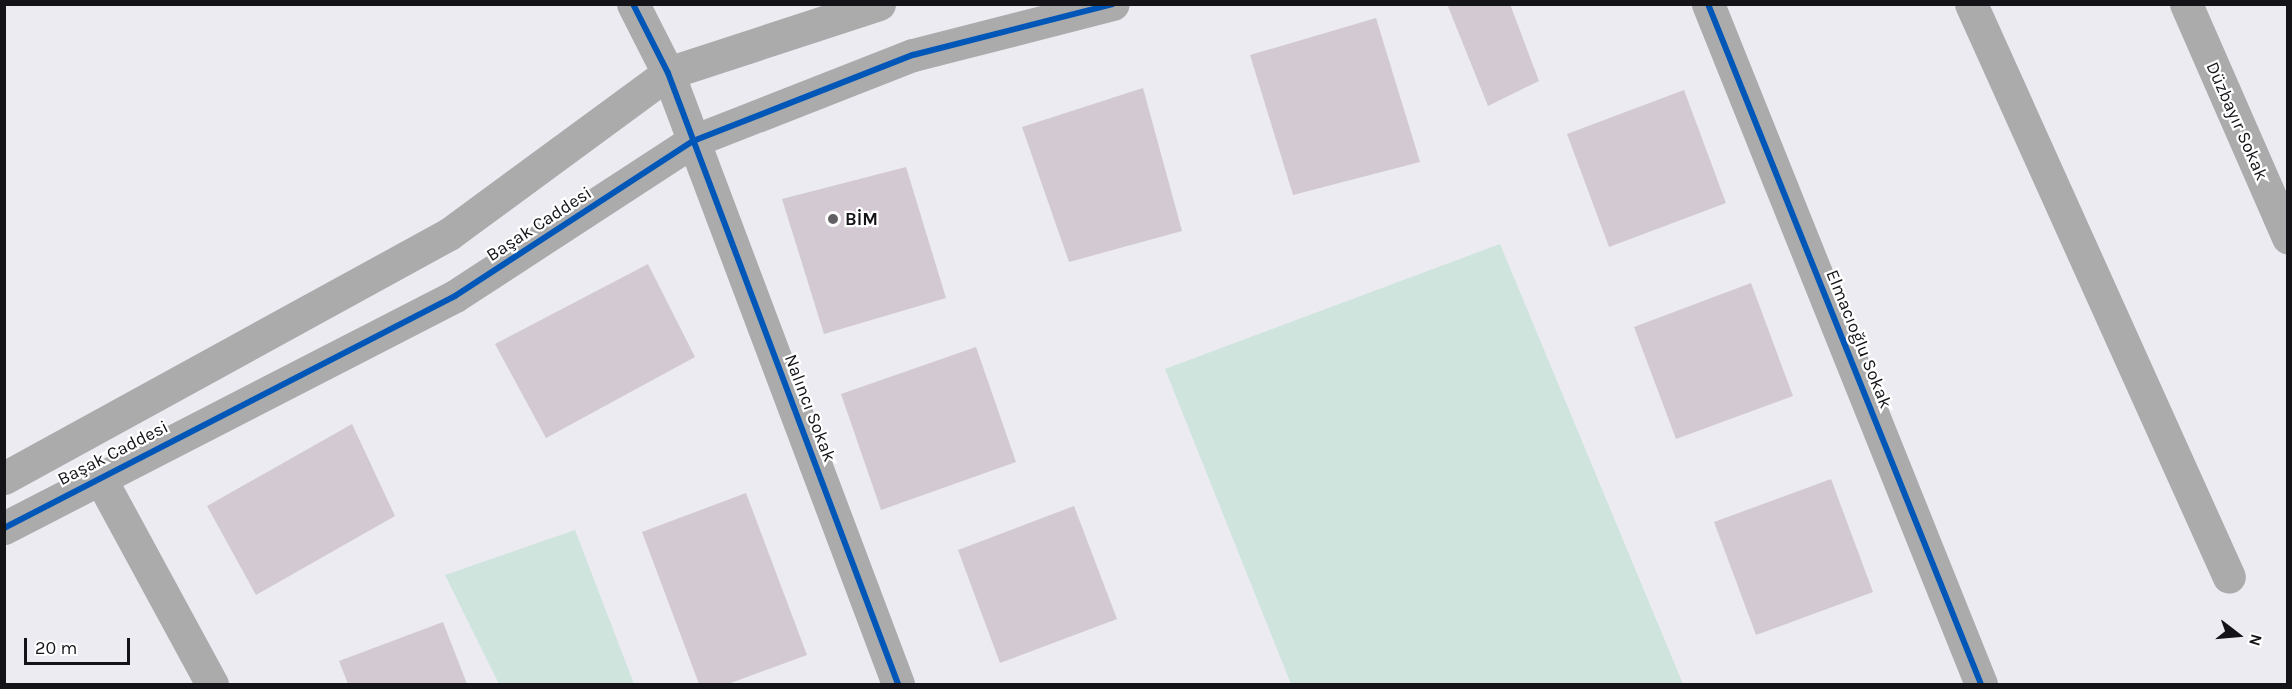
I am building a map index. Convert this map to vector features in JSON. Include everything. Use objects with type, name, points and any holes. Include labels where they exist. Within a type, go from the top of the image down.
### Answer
[{"type":"street","name":"Nalıncı Sokak","points":[[633,4],[668,72],[898,684]]},
{"type":"street","name":"Başak Caddesi","points":[[4,478],[449,234],[668,72],[879,4]]},
{"type":"street","name":"Başak Caddesi","points":[[4,528],[99,476],[455,297],[693,141],[913,55],[1113,4]]},
{"type":"street","name":"Elmacıoğlu Sokak","points":[[1708,4],[1981,684]]},
{"type":"street","points":[[1971,4],[2229,577]]},
{"type":"street","name":"Düzbayır Sokak","points":[[2186,4],[2288,238]]},
{"type":"street","points":[[99,476],[212,684]]},
{"type":"green space","points":[[1500,244],[1683,684],[1291,684],[1165,369]]},
{"type":"green space","points":[[575,530],[634,684],[499,684],[445,575]]},
{"type":"building","points":[[1447,4],[1510,4],[1539,81],[1488,106]]},
{"type":"building","points":[[1376,18],[1420,162],[1293,195],[1250,55]]},
{"type":"building","points":[[1143,88],[1182,231],[1069,262],[1022,127]]},
{"type":"building","points":[[1684,90],[1726,203],[1609,247],[1567,134]]},
{"type":"building","points":[[906,167],[946,298],[824,334],[782,199]]},
{"type":"building","points":[[648,264],[695,357],[546,438],[495,344]]},
{"type":"building","points":[[1751,283],[1793,396],[1676,439],[1634,327]]},
{"type":"building","points":[[976,347],[1016,462],[881,510],[841,394]]},
{"type":"building","points":[[352,424],[395,516],[256,595],[207,506]]},
{"type":"building","points":[[1831,479],[1873,592],[1756,635],[1714,522]]},
{"type":"building","points":[[746,493],[807,655],[728,684],[699,684],[642,532]]},
{"type":"building","points":[[1074,506],[1117,619],[1000,663],[958,550]]},
{"type":"building","points":[[443,622],[467,684],[348,684],[339,661]]},
{"type":"cycle path","points":[[633,4],[668,73],[898,684]]},
{"type":"cycle path","points":[[4,528],[455,296],[693,141],[913,55],[1113,4]]},
{"type":"cycle path","points":[[1708,4],[1981,684]]},
{"type":"place","name":"BİM","points":[[833,219]]}]
